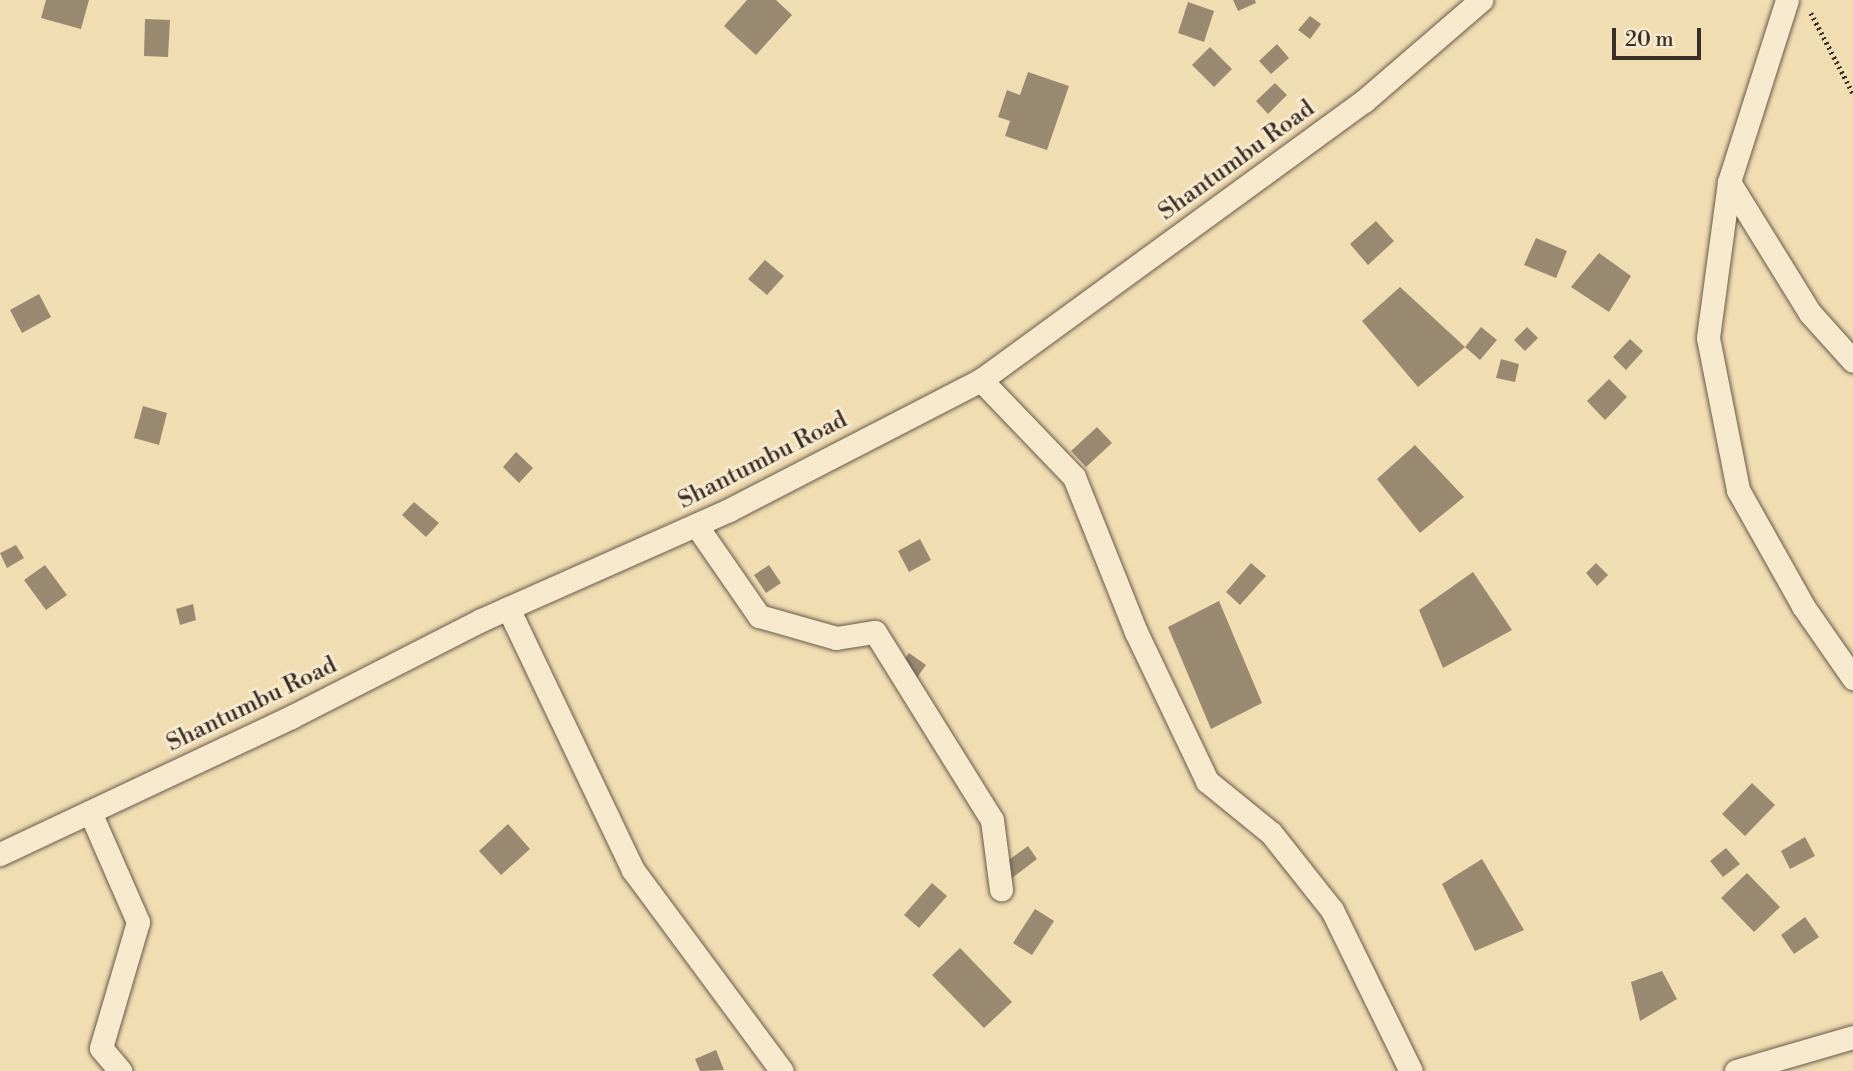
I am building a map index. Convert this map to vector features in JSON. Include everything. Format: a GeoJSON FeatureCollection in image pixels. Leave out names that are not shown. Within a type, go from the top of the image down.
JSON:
{"type":"FeatureCollection","features":[{"type":"Feature","properties":{"kind":"street","name":"Shantumbu Road"},"geometry":{"type":"LineString","coordinates":[[0,854],[508,608],[696,525],[981,380],[1364,101],[1481,0]]}},
{"type":"Feature","properties":{"kind":"street"},"geometry":{"type":"LineString","coordinates":[[1787,0],[1729,181],[1708,338],[1738,489],[1803,606],[1853,678]]}},
{"type":"Feature","properties":{"kind":"street"},"geometry":{"type":"LineString","coordinates":[[1729,181],[1810,313],[1853,361]]}},
{"type":"Feature","properties":{"kind":"street"},"geometry":{"type":"LineString","coordinates":[[981,380],[1074,477],[1136,632],[1207,781],[1271,833],[1332,910],[1411,1071]]}},
{"type":"Feature","properties":{"kind":"street"},"geometry":{"type":"LineString","coordinates":[[696,525],[759,615],[836,638],[875,632],[992,820],[1001,889]]}},
{"type":"Feature","properties":{"kind":"street"},"geometry":{"type":"LineString","coordinates":[[508,608],[633,870],[782,1071]]}},
{"type":"Feature","properties":{"kind":"street"},"geometry":{"type":"LineString","coordinates":[[90,812],[138,922],[101,1048],[120,1071]]}},
{"type":"Feature","properties":{"kind":"street"},"geometry":{"type":"LineString","coordinates":[[1736,1071],[1853,1037]]}},
{"type":"Feature","properties":{"kind":"path"},"geometry":{"type":"LineString","coordinates":[[1804,0],[1853,93]]}},
{"type":"Feature","properties":{"kind":"building"},"geometry":{"type":"Polygon","coordinates":[[[46,0],[89,0],[81,29],[41,18],[46,0]]]}},
{"type":"Feature","properties":{"kind":"building"},"geometry":{"type":"Polygon","coordinates":[[[747,0],[776,0],[792,15],[756,55],[724,26],[747,0]]]}},
{"type":"Feature","properties":{"kind":"building"},"geometry":{"type":"Polygon","coordinates":[[[1233,0],[1255,0],[1256,3],[1238,11],[1233,0]]]}},
{"type":"Feature","properties":{"kind":"building"},"geometry":{"type":"Polygon","coordinates":[[[1188,2],[1214,11],[1204,42],[1178,33],[1188,2]]]}},
{"type":"Feature","properties":{"kind":"building"},"geometry":{"type":"Polygon","coordinates":[[[1310,16],[1321,24],[1310,39],[1298,30],[1310,16]]]}},
{"type":"Feature","properties":{"kind":"building"},"geometry":{"type":"Polygon","coordinates":[[[145,19],[170,20],[168,57],[144,56],[145,19]]]}},
{"type":"Feature","properties":{"kind":"building"},"geometry":{"type":"Polygon","coordinates":[[[1277,44],[1289,58],[1271,74],[1259,61],[1277,44]]]}},
{"type":"Feature","properties":{"kind":"building"},"geometry":{"type":"Polygon","coordinates":[[[1210,47],[1232,69],[1214,87],[1192,65],[1210,47]]]}},
{"type":"Feature","properties":{"kind":"building"},"geometry":{"type":"Polygon","coordinates":[[[1028,72],[1069,86],[1047,150],[1005,136],[1010,121],[998,117],[1007,90],[1020,95],[1028,72]]]}},
{"type":"Feature","properties":{"kind":"building"},"geometry":{"type":"Polygon","coordinates":[[[1275,83],[1287,95],[1268,114],[1256,101],[1275,83]]]}},
{"type":"Feature","properties":{"kind":"building"},"geometry":{"type":"Polygon","coordinates":[[[1376,221],[1394,241],[1368,265],[1350,244],[1376,221]]]}},
{"type":"Feature","properties":{"kind":"building"},"geometry":{"type":"Polygon","coordinates":[[[1536,238],[1567,251],[1556,278],[1524,265],[1536,238]]]}},
{"type":"Feature","properties":{"kind":"building"},"geometry":{"type":"Polygon","coordinates":[[[1599,253],[1631,276],[1609,312],[1571,287],[1599,253]]]}},
{"type":"Feature","properties":{"kind":"building"},"geometry":{"type":"Polygon","coordinates":[[[765,260],[784,276],[767,295],[748,279],[765,260]]]}},
{"type":"Feature","properties":{"kind":"building"},"geometry":{"type":"Polygon","coordinates":[[[1400,287],[1465,347],[1418,387],[1362,321],[1400,287]]]}},
{"type":"Feature","properties":{"kind":"building"},"geometry":{"type":"Polygon","coordinates":[[[39,294],[51,317],[22,333],[10,310],[39,294]]]}},
{"type":"Feature","properties":{"kind":"building"},"geometry":{"type":"Polygon","coordinates":[[[1481,327],[1497,340],[1480,360],[1465,347],[1481,327]]]}},
{"type":"Feature","properties":{"kind":"building"},"geometry":{"type":"Polygon","coordinates":[[[1527,327],[1538,338],[1525,351],[1514,340],[1527,327]]]}},
{"type":"Feature","properties":{"kind":"building"},"geometry":{"type":"Polygon","coordinates":[[[1630,339],[1643,351],[1626,370],[1613,357],[1630,339]]]}},
{"type":"Feature","properties":{"kind":"building"},"geometry":{"type":"Polygon","coordinates":[[[1501,359],[1519,364],[1515,382],[1496,378],[1501,359]]]}},
{"type":"Feature","properties":{"kind":"building"},"geometry":{"type":"Polygon","coordinates":[[[1609,379],[1627,397],[1605,420],[1587,401],[1609,379]]]}},
{"type":"Feature","properties":{"kind":"building"},"geometry":{"type":"Polygon","coordinates":[[[143,406],[167,413],[159,445],[134,438],[143,406]]]}},
{"type":"Feature","properties":{"kind":"building"},"geometry":{"type":"Polygon","coordinates":[[[1097,427],[1112,443],[1086,467],[1071,451],[1097,427]]]}},
{"type":"Feature","properties":{"kind":"building"},"geometry":{"type":"Polygon","coordinates":[[[1415,445],[1464,497],[1420,533],[1377,479],[1415,445]]]}},
{"type":"Feature","properties":{"kind":"building"},"geometry":{"type":"Polygon","coordinates":[[[516,452],[533,468],[519,483],[503,467],[516,452]]]}},
{"type":"Feature","properties":{"kind":"building"},"geometry":{"type":"Polygon","coordinates":[[[414,502],[439,523],[426,537],[402,515],[414,502]]]}},
{"type":"Feature","properties":{"kind":"building"},"geometry":{"type":"Polygon","coordinates":[[[920,539],[931,560],[909,572],[898,551],[920,539]]]}},
{"type":"Feature","properties":{"kind":"building"},"geometry":{"type":"Polygon","coordinates":[[[16,545],[24,558],[7,568],[0,553],[16,545]]]}},
{"type":"Feature","properties":{"kind":"building"},"geometry":{"type":"Polygon","coordinates":[[[1251,563],[1266,576],[1240,605],[1226,592],[1251,563]]]}},
{"type":"Feature","properties":{"kind":"building"},"geometry":{"type":"Polygon","coordinates":[[[1596,563],[1608,575],[1597,586],[1586,573],[1596,563]]]}},
{"type":"Feature","properties":{"kind":"building"},"geometry":{"type":"Polygon","coordinates":[[[45,565],[67,595],[46,610],[24,580],[45,565]]]}},
{"type":"Feature","properties":{"kind":"building"},"geometry":{"type":"Polygon","coordinates":[[[769,565],[781,583],[766,593],[754,575],[769,565]]]}},
{"type":"Feature","properties":{"kind":"building"},"geometry":{"type":"Polygon","coordinates":[[[1473,572],[1512,630],[1443,668],[1419,610],[1473,572]]]}},
{"type":"Feature","properties":{"kind":"building"},"geometry":{"type":"Polygon","coordinates":[[[1219,601],[1262,703],[1211,729],[1168,627],[1219,601]]]}},
{"type":"Feature","properties":{"kind":"building"},"geometry":{"type":"Polygon","coordinates":[[[193,604],[196,620],[180,625],[176,609],[193,604]]]}},
{"type":"Feature","properties":{"kind":"building"},"geometry":{"type":"Polygon","coordinates":[[[909,653],[926,665],[916,679],[899,667],[909,653]]]}},
{"type":"Feature","properties":{"kind":"building"},"geometry":{"type":"Polygon","coordinates":[[[1752,783],[1775,805],[1745,836],[1722,814],[1752,783]]]}},
{"type":"Feature","properties":{"kind":"building"},"geometry":{"type":"Polygon","coordinates":[[[508,824],[530,849],[501,875],[479,851],[508,824]]]}},
{"type":"Feature","properties":{"kind":"building"},"geometry":{"type":"Polygon","coordinates":[[[1805,837],[1815,856],[1790,869],[1781,851],[1805,837]]]}},
{"type":"Feature","properties":{"kind":"building"},"geometry":{"type":"Polygon","coordinates":[[[1028,846],[1037,859],[1012,878],[1002,865],[1028,846]]]}},
{"type":"Feature","properties":{"kind":"building"},"geometry":{"type":"Polygon","coordinates":[[[1726,848],[1740,864],[1723,877],[1710,861],[1726,848]]]}},
{"type":"Feature","properties":{"kind":"building"},"geometry":{"type":"Polygon","coordinates":[[[1482,859],[1524,930],[1475,951],[1442,884],[1482,859]]]}},
{"type":"Feature","properties":{"kind":"building"},"geometry":{"type":"Polygon","coordinates":[[[1747,873],[1780,907],[1754,932],[1721,898],[1747,873]]]}},
{"type":"Feature","properties":{"kind":"building"},"geometry":{"type":"Polygon","coordinates":[[[932,883],[947,896],[919,928],[904,915],[932,883]]]}},
{"type":"Feature","properties":{"kind":"building"},"geometry":{"type":"Polygon","coordinates":[[[1035,909],[1054,921],[1032,955],[1013,943],[1035,909]]]}},
{"type":"Feature","properties":{"kind":"building"},"geometry":{"type":"Polygon","coordinates":[[[1805,917],[1819,937],[1794,954],[1781,935],[1805,917]]]}},
{"type":"Feature","properties":{"kind":"building"},"geometry":{"type":"Polygon","coordinates":[[[960,948],[1012,1002],[984,1028],[932,975],[960,948]]]}},
{"type":"Feature","properties":{"kind":"building"},"geometry":{"type":"Polygon","coordinates":[[[1662,971],[1677,999],[1640,1021],[1631,982],[1662,971]]]}},
{"type":"Feature","properties":{"kind":"building"},"geometry":{"type":"Polygon","coordinates":[[[716,1050],[724,1070],[700,1071],[695,1059],[716,1050]]]}}]}
